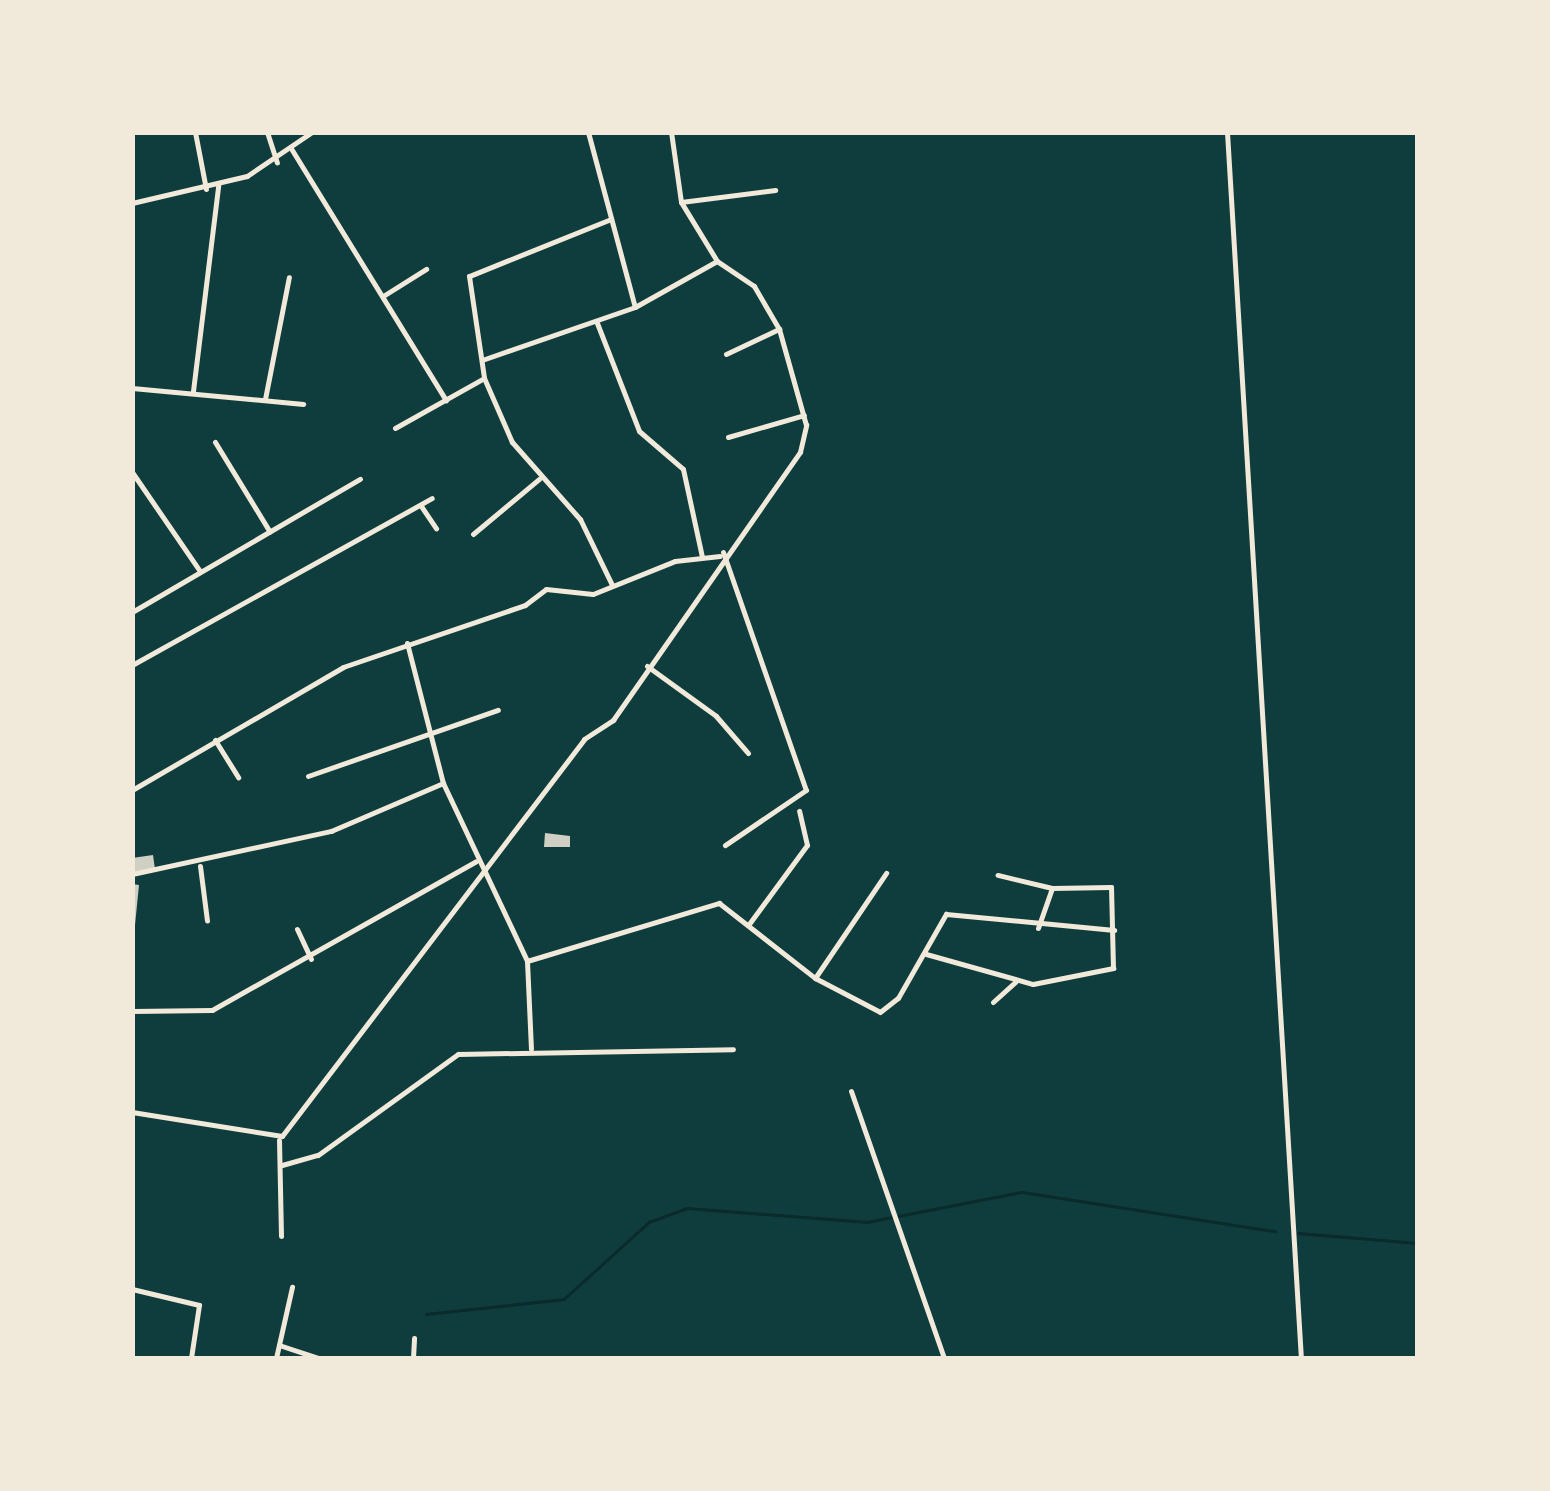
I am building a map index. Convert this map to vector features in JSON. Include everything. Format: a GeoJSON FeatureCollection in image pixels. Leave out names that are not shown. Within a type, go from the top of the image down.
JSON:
{"type":"FeatureCollection","features":[{"type":"Feature","properties":{"kind":"street"},"geometry":{"type":"LineString","coordinates":[[195,132],[206,190]]}},
{"type":"Feature","properties":{"kind":"street"},"geometry":{"type":"LineString","coordinates":[[267,132],[277,162]]}},
{"type":"Feature","properties":{"kind":"street"},"geometry":{"type":"LineString","coordinates":[[132,202],[218,186],[277,162],[312,132]]}},
{"type":"Feature","properties":{"kind":"street"},"geometry":{"type":"LineString","coordinates":[[588,132],[635,307]]}},
{"type":"Feature","properties":{"kind":"street"},"geometry":{"type":"LineString","coordinates":[[281,1236],[279,1139],[584,739],[613,720],[721,554],[805,441],[804,415],[779,329],[754,286],[717,262],[681,202],[672,132]]}},
{"type":"Feature","properties":{"kind":"street"},"geometry":{"type":"LineString","coordinates":[[1227,132],[1300,1358]]}},
{"type":"Feature","properties":{"kind":"street"},"geometry":{"type":"LineString","coordinates":[[292,150],[446,400]]}},
{"type":"Feature","properties":{"kind":"street"},"geometry":{"type":"LineString","coordinates":[[193,391],[218,186]]}},
{"type":"Feature","properties":{"kind":"street"},"geometry":{"type":"LineString","coordinates":[[681,202],[775,190]]}},
{"type":"Feature","properties":{"kind":"street"},"geometry":{"type":"LineString","coordinates":[[611,219],[471,271],[484,378],[540,479],[580,518],[612,585]]}},
{"type":"Feature","properties":{"kind":"street"},"geometry":{"type":"LineString","coordinates":[[482,360],[635,307],[717,262]]}},
{"type":"Feature","properties":{"kind":"street"},"geometry":{"type":"LineString","coordinates":[[383,296],[426,269]]}},
{"type":"Feature","properties":{"kind":"street"},"geometry":{"type":"LineString","coordinates":[[265,400],[288,277]]}},
{"type":"Feature","properties":{"kind":"street"},"geometry":{"type":"LineString","coordinates":[[597,322],[638,431],[683,469],[702,556]]}},
{"type":"Feature","properties":{"kind":"street"},"geometry":{"type":"LineString","coordinates":[[726,354],[779,329]]}},
{"type":"Feature","properties":{"kind":"street"},"geometry":{"type":"LineString","coordinates":[[396,428],[484,378]]}},
{"type":"Feature","properties":{"kind":"street"},"geometry":{"type":"LineString","coordinates":[[132,388],[304,404]]}},
{"type":"Feature","properties":{"kind":"street"},"geometry":{"type":"LineString","coordinates":[[728,438],[804,415]]}},
{"type":"Feature","properties":{"kind":"street"},"geometry":{"type":"LineString","coordinates":[[215,442],[270,532]]}},
{"type":"Feature","properties":{"kind":"street"},"geometry":{"type":"LineString","coordinates":[[132,472],[200,570]]}},
{"type":"Feature","properties":{"kind":"street"},"geometry":{"type":"LineString","coordinates":[[132,612],[360,479]]}},
{"type":"Feature","properties":{"kind":"street"},"geometry":{"type":"LineString","coordinates":[[472,534],[540,479]]}},
{"type":"Feature","properties":{"kind":"street"},"geometry":{"type":"LineString","coordinates":[[132,665],[432,498]]}},
{"type":"Feature","properties":{"kind":"street"},"geometry":{"type":"LineString","coordinates":[[421,506],[436,528]]}},
{"type":"Feature","properties":{"kind":"street"},"geometry":{"type":"LineString","coordinates":[[132,790],[300,687],[407,643],[525,606],[546,589],[584,595],[702,556],[721,554]]}},
{"type":"Feature","properties":{"kind":"street"},"geometry":{"type":"LineString","coordinates":[[721,554],[806,790],[725,845]]}},
{"type":"Feature","properties":{"kind":"street"},"geometry":{"type":"LineString","coordinates":[[407,643],[443,783],[479,874],[528,961],[531,1050]]}},
{"type":"Feature","properties":{"kind":"street"},"geometry":{"type":"LineString","coordinates":[[647,666],[716,716],[748,753]]}},
{"type":"Feature","properties":{"kind":"street"},"geometry":{"type":"LineString","coordinates":[[308,776],[498,710]]}},
{"type":"Feature","properties":{"kind":"street"},"geometry":{"type":"LineString","coordinates":[[216,740],[238,777]]}},
{"type":"Feature","properties":{"kind":"street"},"geometry":{"type":"LineString","coordinates":[[132,874],[200,866],[331,831],[443,783]]}},
{"type":"Feature","properties":{"kind":"street"},"geometry":{"type":"LineString","coordinates":[[748,924],[807,845],[798,811]]}},
{"type":"Feature","properties":{"kind":"street"},"geometry":{"type":"LineString","coordinates":[[132,1011],[212,1010],[311,959],[412,890],[476,860]]}},
{"type":"Feature","properties":{"kind":"street"},"geometry":{"type":"LineString","coordinates":[[200,866],[207,921]]}},
{"type":"Feature","properties":{"kind":"street"},"geometry":{"type":"LineString","coordinates":[[815,978],[886,873]]}},
{"type":"Feature","properties":{"kind":"street"},"geometry":{"type":"LineString","coordinates":[[926,954],[977,962],[1016,982],[1111,970],[1111,887],[1052,888],[998,875]]}},
{"type":"Feature","properties":{"kind":"street"},"geometry":{"type":"LineString","coordinates":[[1038,928],[1052,888]]}},
{"type":"Feature","properties":{"kind":"street"},"geometry":{"type":"LineString","coordinates":[[528,961],[704,903],[728,906],[815,978],[880,1012],[926,954],[946,914],[1038,928],[1114,930]]}},
{"type":"Feature","properties":{"kind":"street"},"geometry":{"type":"LineString","coordinates":[[296,929],[311,959]]}},
{"type":"Feature","properties":{"kind":"street"},"geometry":{"type":"LineString","coordinates":[[994,1002],[1016,982]]}},
{"type":"Feature","properties":{"kind":"street"},"geometry":{"type":"LineString","coordinates":[[282,1165],[318,1155],[446,1060],[531,1050],[734,1049]]}},
{"type":"Feature","properties":{"kind":"street"},"geometry":{"type":"LineString","coordinates":[[852,1092],[944,1358]]}},
{"type":"Feature","properties":{"kind":"street"},"geometry":{"type":"LineString","coordinates":[[132,1112],[279,1139]]}},
{"type":"Feature","properties":{"kind":"street"},"geometry":{"type":"LineString","coordinates":[[276,1358],[292,1287]]}},
{"type":"Feature","properties":{"kind":"street"},"geometry":{"type":"LineString","coordinates":[[132,1290],[198,1305],[192,1358]]}},
{"type":"Feature","properties":{"kind":"street"},"geometry":{"type":"LineString","coordinates":[[414,1338],[414,1358]]}},
{"type":"Feature","properties":{"kind":"street"},"geometry":{"type":"LineString","coordinates":[[279,1345],[318,1358]]}},
{"type":"Feature","properties":{"kind":"building"},"geometry":{"type":"Polygon","coordinates":[[[545,833],[570,836],[570,847],[544,847],[545,833]]]}},
{"type":"Feature","properties":{"kind":"building"},"geometry":{"type":"Polygon","coordinates":[[[153,855],[155,870],[134,873],[132,858],[153,855]]]}},
{"type":"Feature","properties":{"kind":"building"},"geometry":{"type":"Polygon","coordinates":[[[132,884],[139,885],[135,925],[132,925],[132,884]]]}},
{"type":"Feature","properties":{"kind":"waterway"},"geometry":{"type":"LineString","coordinates":[[426,1314],[564,1299],[649,1222],[687,1208],[867,1222],[1022,1192],[1275,1231]]}},
{"type":"Feature","properties":{"kind":"waterway"},"geometry":{"type":"LineString","coordinates":[[1298,1233],[1418,1243]]}}]}
